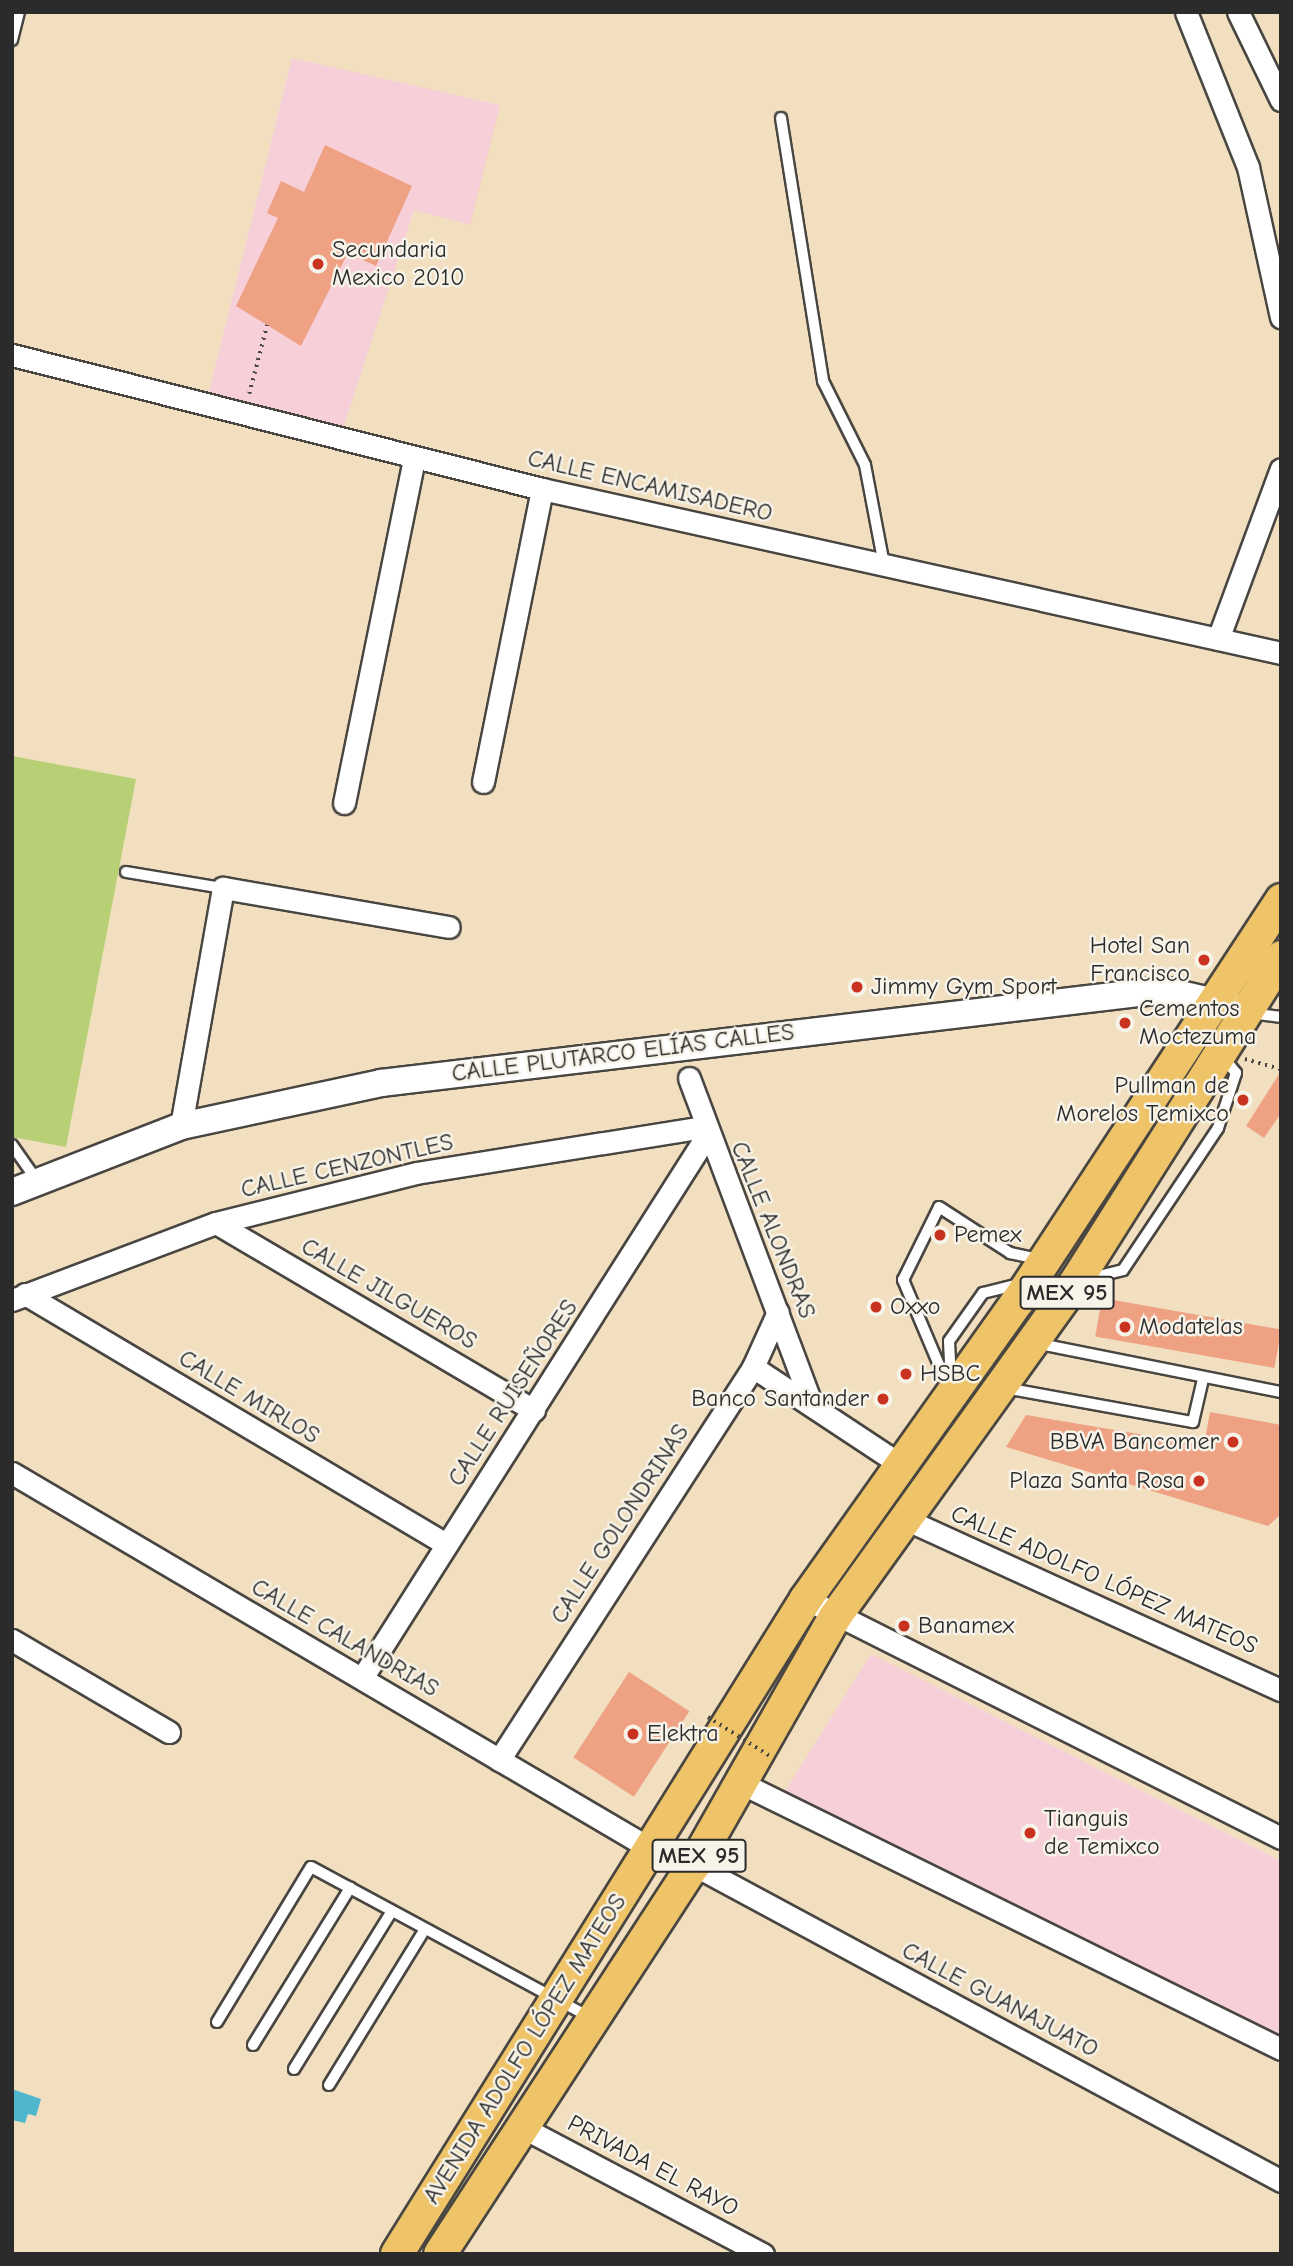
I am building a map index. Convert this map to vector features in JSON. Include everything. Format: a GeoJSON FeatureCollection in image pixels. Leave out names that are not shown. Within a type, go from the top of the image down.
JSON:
{"type":"FeatureCollection","features":[{"type":"Feature","properties":{"kind":"main road","name":"AVENIDA ADOLFO LÓPEZ MATEOS"},"geometry":{"type":"LineString","coordinates":[[397,2254],[515,2069],[806,1599],[1031,1281],[1281,900]]}},
{"type":"Feature","properties":{"kind":"main road","name":"AVENIDA ADOLFO LÓPEZ MATEOS"},"geometry":{"type":"LineString","coordinates":[[440,2254],[518,2125],[694,1865],[743,1784],[835,1617],[1077,1280],[1281,957]]}},
{"type":"Feature","properties":{"kind":"main road"},"geometry":{"type":"LineString","coordinates":[[1031,1281],[1040,1331]]}},
{"type":"Feature","properties":{"kind":"main road"},"geometry":{"type":"LineString","coordinates":[[515,2069],[546,2083]]}},
{"type":"Feature","properties":{"kind":"street"},"geometry":{"type":"LineString","coordinates":[[1186,12],[1248,167],[1280,308]]}},
{"type":"Feature","properties":{"kind":"street"},"geometry":{"type":"LineString","coordinates":[[1238,12],[1281,100]]}},
{"type":"Feature","properties":{"kind":"street","name":"CALLE ENCAMISADERO"},"geometry":{"type":"LineString","coordinates":[[12,355],[244,416],[542,489],[1281,653]]}},
{"type":"Feature","properties":{"kind":"street"},"geometry":{"type":"LineString","coordinates":[[344,803],[414,458]]}},
{"type":"Feature","properties":{"kind":"street"},"geometry":{"type":"LineString","coordinates":[[1218,639],[1281,469]]}},
{"type":"Feature","properties":{"kind":"street"},"geometry":{"type":"LineString","coordinates":[[483,782],[542,489]]}},
{"type":"Feature","properties":{"kind":"street"},"geometry":{"type":"LineString","coordinates":[[181,1126],[223,888],[449,927]]}},
{"type":"Feature","properties":{"kind":"street","name":"CALLE PLUTARCO ELÍAS CALLES"},"geometry":{"type":"LineString","coordinates":[[12,1192],[181,1126],[381,1083],[1163,990],[1215,998],[1244,1012]]}},
{"type":"Feature","properties":{"kind":"street","name":"CALLE ALONDRAS"},"geometry":{"type":"LineString","coordinates":[[689,1078],[706,1131],[810,1400]]}},
{"type":"Feature","properties":{"kind":"street","name":"CALLE CENZONTLES"},"geometry":{"type":"LineString","coordinates":[[19,1297],[216,1223],[416,1173],[706,1131]]}},
{"type":"Feature","properties":{"kind":"street","name":"CALLE RUISEÑORES"},"geometry":{"type":"LineString","coordinates":[[362,1678],[534,1410],[706,1131]]}},
{"type":"Feature","properties":{"kind":"street","name":"CALLE JILGUEROS"},"geometry":{"type":"LineString","coordinates":[[216,1223],[534,1410]]}},
{"type":"Feature","properties":{"kind":"street","name":"CALLE MIRLOS"},"geometry":{"type":"LineString","coordinates":[[19,1297],[446,1544]]}},
{"type":"Feature","properties":{"kind":"street","name":"CALLE GOLONDRINAS"},"geometry":{"type":"LineString","coordinates":[[499,1760],[753,1367],[778,1312]]}},
{"type":"Feature","properties":{"kind":"street"},"geometry":{"type":"LineString","coordinates":[[753,1367],[810,1400],[901,1465]]}},
{"type":"Feature","properties":{"kind":"street","name":"CALLE CALANDRIAS"},"geometry":{"type":"LineString","coordinates":[[12,1473],[651,1849]]}},
{"type":"Feature","properties":{"kind":"street","name":"CALLE ADOLFO LÓPEZ MATEOS"},"geometry":{"type":"LineString","coordinates":[[905,1519],[1281,1690]]}},
{"type":"Feature","properties":{"kind":"street"},"geometry":{"type":"LineString","coordinates":[[806,1599],[835,1617],[1281,1838]]}},
{"type":"Feature","properties":{"kind":"street"},"geometry":{"type":"LineString","coordinates":[[12,1640],[169,1732]]}},
{"type":"Feature","properties":{"kind":"street"},"geometry":{"type":"LineString","coordinates":[[743,1784],[1281,2049]]}},
{"type":"Feature","properties":{"kind":"street","name":"CALLE GUANAJUATO"},"geometry":{"type":"LineString","coordinates":[[694,1865],[1281,2181]]}},
{"type":"Feature","properties":{"kind":"street","name":"PRIVADA EL RAYO"},"geometry":{"type":"LineString","coordinates":[[518,2125],[763,2254]]}},
{"type":"Feature","properties":{"kind":"lane"},"geometry":{"type":"LineString","coordinates":[[12,40],[19,12]]}},
{"type":"Feature","properties":{"kind":"lane"},"geometry":{"type":"LineString","coordinates":[[781,118],[823,381],[865,465],[884,565]]}},
{"type":"Feature","properties":{"kind":"lane"},"geometry":{"type":"LineString","coordinates":[[126,872],[223,888]]}},
{"type":"Feature","properties":{"kind":"lane"},"geometry":{"type":"LineString","coordinates":[[1244,1012],[1281,1017]]}},
{"type":"Feature","properties":{"kind":"lane"},"geometry":{"type":"LineString","coordinates":[[12,1145],[38,1182]]}},
{"type":"Feature","properties":{"kind":"lane"},"geometry":{"type":"LineString","coordinates":[[951,1395],[903,1280],[939,1207],[1010,1253],[1031,1281]]}},
{"type":"Feature","properties":{"kind":"lane"},"geometry":{"type":"LineString","coordinates":[[1040,1331],[1203,1379],[1281,1392]]}},
{"type":"Feature","properties":{"kind":"lane"},"geometry":{"type":"LineString","coordinates":[[999,1387],[1193,1422],[1203,1379]]}},
{"type":"Feature","properties":{"kind":"lane"},"geometry":{"type":"LineString","coordinates":[[217,2022],[311,1867],[591,2018]]}},
{"type":"Feature","properties":{"kind":"lane"},"geometry":{"type":"LineString","coordinates":[[253,2045],[350,1888]]}},
{"type":"Feature","properties":{"kind":"lane"},"geometry":{"type":"LineString","coordinates":[[294,2069],[392,1911]]}},
{"type":"Feature","properties":{"kind":"lane"},"geometry":{"type":"LineString","coordinates":[[329,2085],[425,1929]]}},
{"type":"Feature","properties":{"kind":"path"},"geometry":{"type":"LineString","coordinates":[[244,416],[267,325]]}},
{"type":"Feature","properties":{"kind":"path"},"geometry":{"type":"LineString","coordinates":[[1219,1052],[1281,1069]]}},
{"type":"Feature","properties":{"kind":"path"},"geometry":{"type":"LineString","coordinates":[[708,1717],[770,1756]]}},
{"type":"Feature","properties":{"kind":"shaded area","name":"Secundaria Mexico 2010"},"geometry":{"type":"Polygon","coordinates":[[[292,58],[500,105],[470,225],[414,210],[342,432],[208,395],[292,58]]]}},
{"type":"Feature","properties":{"kind":"shaded area","name":"Tianguis de Temixco"},"geometry":{"type":"Polygon","coordinates":[[[871,1654],[1281,1861],[1281,2052],[777,1804],[871,1654]]]}},
{"type":"Feature","properties":{"kind":"green space"},"geometry":{"type":"Polygon","coordinates":[[[12,756],[136,779],[66,1147],[12,1137],[12,756]]]}},
{"type":"Feature","properties":{"kind":"water"},"geometry":{"type":"Polygon","coordinates":[[[12,2089],[41,2099],[36,2116],[28,2114],[25,2123],[12,2120],[12,2089]]]}},
{"type":"Feature","properties":{"kind":"building"},"geometry":{"type":"Polygon","coordinates":[[[325,145],[412,186],[376,266],[348,253],[301,346],[236,306],[278,218],[267,213],[281,181],[304,192],[325,145]]]}},
{"type":"Feature","properties":{"kind":"building"},"geometry":{"type":"Polygon","coordinates":[[[1281,1071],[1281,1113],[1264,1138],[1246,1126],[1281,1071]]]}},
{"type":"Feature","properties":{"kind":"building"},"geometry":{"type":"Polygon","coordinates":[[[1102,1298],[1281,1330],[1274,1368],[1095,1336],[1102,1298]]]}},
{"type":"Feature","properties":{"kind":"building","name":"Plaza Santa Rosa"},"geometry":{"type":"Polygon","coordinates":[[[1210,1412],[1281,1425],[1281,1514],[1268,1526],[1006,1447],[1026,1415],[1204,1445],[1210,1412]]]}},
{"type":"Feature","properties":{"kind":"building","name":"Elektra"},"geometry":{"type":"Polygon","coordinates":[[[629,1672],[689,1711],[634,1797],[573,1758],[629,1672]]]}},
{"type":"Feature","properties":{"kind":"place","name":"Secundaria Mexico 2010"},"geometry":{"type":"Point","coordinates":[318,264]}},
{"type":"Feature","properties":{"kind":"place","name":"Hotel San Francisco"},"geometry":{"type":"Point","coordinates":[1204,960]}},
{"type":"Feature","properties":{"kind":"place","name":"Jimmy Gym Sport"},"geometry":{"type":"Point","coordinates":[857,987]}},
{"type":"Feature","properties":{"kind":"place","name":"Cementos Moctezuma"},"geometry":{"type":"Point","coordinates":[1125,1023]}},
{"type":"Feature","properties":{"kind":"place","name":"Pullman de Morelos Temixco"},"geometry":{"type":"Point","coordinates":[1243,1100]}},
{"type":"Feature","properties":{"kind":"place","name":"Pemex"},"geometry":{"type":"Point","coordinates":[940,1235]}},
{"type":"Feature","properties":{"kind":"place","name":"Oxxo"},"geometry":{"type":"Point","coordinates":[876,1307]}},
{"type":"Feature","properties":{"kind":"place","name":"Modatelas"},"geometry":{"type":"Point","coordinates":[1125,1327]}},
{"type":"Feature","properties":{"kind":"place","name":"HSBC"},"geometry":{"type":"Point","coordinates":[906,1374]}},
{"type":"Feature","properties":{"kind":"place","name":"Banco Santander"},"geometry":{"type":"Point","coordinates":[883,1399]}},
{"type":"Feature","properties":{"kind":"place","name":"BBVA Bancomer"},"geometry":{"type":"Point","coordinates":[1233,1442]}},
{"type":"Feature","properties":{"kind":"place","name":"Plaza Santa Rosa"},"geometry":{"type":"Point","coordinates":[1199,1481]}},
{"type":"Feature","properties":{"kind":"place","name":"Banamex"},"geometry":{"type":"Point","coordinates":[904,1626]}},
{"type":"Feature","properties":{"kind":"place","name":"Elektra"},"geometry":{"type":"Point","coordinates":[633,1734]}},
{"type":"Feature","properties":{"kind":"place","name":"Tianguis de Temixco"},"geometry":{"type":"Point","coordinates":[1030,1833]}}]}
